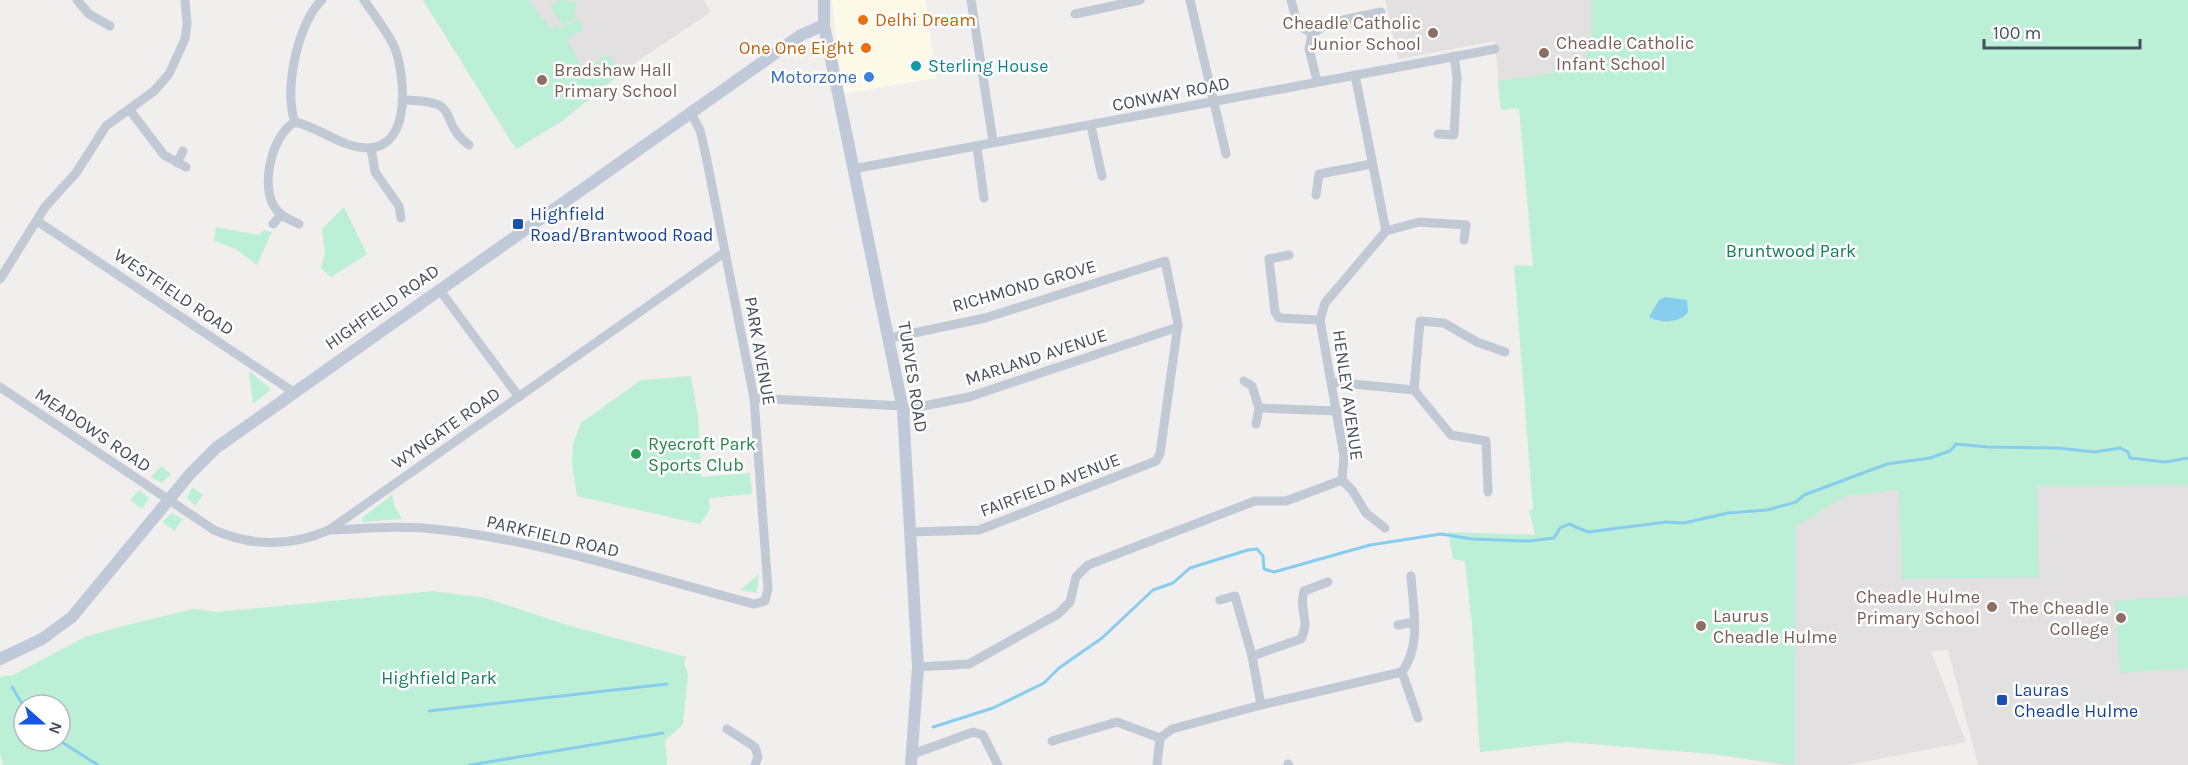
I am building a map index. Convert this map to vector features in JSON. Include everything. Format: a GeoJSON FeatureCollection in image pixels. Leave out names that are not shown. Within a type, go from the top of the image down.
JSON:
{"type":"FeatureCollection","features":[{"type":"Feature","properties":{"kind":"street"},"geometry":{"type":"LineString","coordinates":[[77,0],[88,14],[110,27]]}},
{"type":"Feature","properties":{"kind":"street"},"geometry":{"type":"LineString","coordinates":[[0,279],[52,197],[76,173],[106,126],[154,91],[175,64],[187,24],[185,0]]}},
{"type":"Feature","properties":{"kind":"street"},"geometry":{"type":"LineString","coordinates":[[295,122],[290,98],[299,44],[308,18],[322,0]]}},
{"type":"Feature","properties":{"kind":"street"},"geometry":{"type":"LineString","coordinates":[[295,122],[340,141],[371,148],[386,141],[396,130],[402,100],[401,73],[394,48],[364,0]]}},
{"type":"Feature","properties":{"kind":"street","name":"TURVES ROAD"},"geometry":{"type":"LineString","coordinates":[[824,0],[824,25],[903,408],[918,667],[912,760]]}},
{"type":"Feature","properties":{"kind":"street"},"geometry":{"type":"LineString","coordinates":[[971,0],[993,141]]}},
{"type":"Feature","properties":{"kind":"street"},"geometry":{"type":"LineString","coordinates":[[1075,14],[1140,0]]}},
{"type":"Feature","properties":{"kind":"street"},"geometry":{"type":"LineString","coordinates":[[1190,0],[1226,154]]}},
{"type":"Feature","properties":{"kind":"street"},"geometry":{"type":"LineString","coordinates":[[1291,0],[1297,23],[1312,34]]}},
{"type":"Feature","properties":{"kind":"street"},"geometry":{"type":"LineString","coordinates":[[1317,81],[1309,48],[1312,34],[1329,23],[1381,12]]}},
{"type":"Feature","properties":{"kind":"street","name":"HIGHFIELD ROAD"},"geometry":{"type":"LineString","coordinates":[[0,659],[42,639],[72,616],[168,500],[216,448],[690,112],[801,35],[824,25]]}},
{"type":"Feature","properties":{"kind":"street","name":"CONWAY ROAD"},"geometry":{"type":"LineString","coordinates":[[853,169],[977,147],[993,141],[1091,126],[1317,81],[1495,50]]}},
{"type":"Feature","properties":{"kind":"street"},"geometry":{"type":"LineString","coordinates":[[1438,134],[1454,135],[1457,77],[1454,56]]}},
{"type":"Feature","properties":{"kind":"street"},"geometry":{"type":"LineString","coordinates":[[1355,75],[1386,231],[1419,222],[1466,225],[1464,240]]}},
{"type":"Feature","properties":{"kind":"street"},"geometry":{"type":"LineString","coordinates":[[402,100],[430,101],[442,106],[460,139],[469,145]]}},
{"type":"Feature","properties":{"kind":"street"},"geometry":{"type":"LineString","coordinates":[[129,108],[157,148],[182,165],[183,151]]}},
{"type":"Feature","properties":{"kind":"street","name":"PARK AVENUE"},"geometry":{"type":"LineString","coordinates":[[690,112],[702,138],[754,398],[768,589],[765,601]]}},
{"type":"Feature","properties":{"kind":"street"},"geometry":{"type":"LineString","coordinates":[[295,122],[282,131],[268,177],[269,195],[281,215],[299,224]]}},
{"type":"Feature","properties":{"kind":"street"},"geometry":{"type":"LineString","coordinates":[[1091,126],[1102,176]]}},
{"type":"Feature","properties":{"kind":"street"},"geometry":{"type":"LineString","coordinates":[[451,144],[460,139]]}},
{"type":"Feature","properties":{"kind":"street"},"geometry":{"type":"LineString","coordinates":[[977,147],[984,198]]}},
{"type":"Feature","properties":{"kind":"street"},"geometry":{"type":"LineString","coordinates":[[371,148],[375,172],[399,206],[401,218]]}},
{"type":"Feature","properties":{"kind":"street"},"geometry":{"type":"LineString","coordinates":[[1316,195],[1318,174],[1372,164]]}},
{"type":"Feature","properties":{"kind":"street"},"geometry":{"type":"LineString","coordinates":[[399,206],[409,200]]}},
{"type":"Feature","properties":{"kind":"street"},"geometry":{"type":"LineString","coordinates":[[273,224],[281,215]]}},
{"type":"Feature","properties":{"kind":"street","name":"WESTFIELD ROAD"},"geometry":{"type":"LineString","coordinates":[[36,221],[292,392]]}},
{"type":"Feature","properties":{"kind":"street","name":"HENLEY AVENUE"},"geometry":{"type":"LineString","coordinates":[[918,667],[969,664],[1058,614],[1070,602],[1076,577],[1088,565],[1255,501],[1286,501],[1341,480],[1344,456],[1320,320],[1325,303],[1386,231]]}},
{"type":"Feature","properties":{"kind":"street","name":"WYNGATE ROAD"},"geometry":{"type":"LineString","coordinates":[[168,500],[214,530],[248,541],[276,544],[297,542],[329,530],[725,252]]}},
{"type":"Feature","properties":{"kind":"street"},"geometry":{"type":"LineString","coordinates":[[1289,255],[1269,259],[1275,312],[1279,318],[1320,320]]}},
{"type":"Feature","properties":{"kind":"street","name":"RICHMOND GROVE"},"geometry":{"type":"LineString","coordinates":[[890,338],[985,318],[1165,261],[1178,327]]}},
{"type":"Feature","properties":{"kind":"street"},"geometry":{"type":"LineString","coordinates":[[439,289],[519,396]]}},
{"type":"Feature","properties":{"kind":"street"},"geometry":{"type":"LineString","coordinates":[[1488,492],[1486,441],[1451,435],[1414,390],[1420,321],[1444,323],[1478,342],[1505,352]]}},
{"type":"Feature","properties":{"kind":"street","name":"MARLAND AVENUE"},"geometry":{"type":"LineString","coordinates":[[754,398],[903,408],[969,397],[1178,327]]}},
{"type":"Feature","properties":{"kind":"street","name":"FAIRFIELD AVENUE"},"geometry":{"type":"LineString","coordinates":[[909,532],[979,530],[1156,461],[1160,454],[1178,327]]}},
{"type":"Feature","properties":{"kind":"street"},"geometry":{"type":"LineString","coordinates":[[1244,381],[1252,386],[1258,408],[1256,424]]}},
{"type":"Feature","properties":{"kind":"street"},"geometry":{"type":"LineString","coordinates":[[1332,382],[1414,390]]}},
{"type":"Feature","properties":{"kind":"street","name":"MEADOWS ROAD"},"geometry":{"type":"LineString","coordinates":[[0,387],[168,500]]}},
{"type":"Feature","properties":{"kind":"street"},"geometry":{"type":"LineString","coordinates":[[1258,408],[1337,411]]}},
{"type":"Feature","properties":{"kind":"street"},"geometry":{"type":"LineString","coordinates":[[1341,480],[1352,490],[1366,513],[1385,528]]}},
{"type":"Feature","properties":{"kind":"street","name":"PARKFIELD ROAD"},"geometry":{"type":"LineString","coordinates":[[329,530],[415,527],[473,534],[528,545],[754,604],[765,601]]}},
{"type":"Feature","properties":{"kind":"street"},"geometry":{"type":"LineString","coordinates":[[1156,765],[1160,738],[1172,729],[1261,705],[1402,672],[1412,658],[1414,622],[1411,576]]}},
{"type":"Feature","properties":{"kind":"street"},"geometry":{"type":"LineString","coordinates":[[1252,656],[1301,639],[1307,626],[1301,600],[1304,591],[1328,582]]}},
{"type":"Feature","properties":{"kind":"street"},"geometry":{"type":"LineString","coordinates":[[1220,600],[1235,597],[1252,656],[1261,705]]}},
{"type":"Feature","properties":{"kind":"street"},"geometry":{"type":"LineString","coordinates":[[1398,625],[1414,622]]}},
{"type":"Feature","properties":{"kind":"street"},"geometry":{"type":"LineString","coordinates":[[1402,672],[1418,718]]}},
{"type":"Feature","properties":{"kind":"street"},"geometry":{"type":"LineString","coordinates":[[1052,741],[1117,722],[1160,738]]}},
{"type":"Feature","properties":{"kind":"street"},"geometry":{"type":"LineString","coordinates":[[727,729],[758,751],[755,765]]}},
{"type":"Feature","properties":{"kind":"street"},"geometry":{"type":"LineString","coordinates":[[912,760],[973,732],[983,735],[998,765]]}},
{"type":"Feature","properties":{"kind":"shaded area","name":"Bradshaw Hall Primary School"},"geometry":{"type":"Polygon","coordinates":[[[423,0],[704,0],[711,12],[632,65],[562,121],[516,149],[423,0]]]}},
{"type":"Feature","properties":{"kind":"shaded area"},"geometry":{"type":"Polygon","coordinates":[[[832,0],[926,0],[936,78],[843,94],[832,0]]]}},
{"type":"Feature","properties":{"kind":"shaded area","name":"Cheadle Catholic Infant School"},"geometry":{"type":"Polygon","coordinates":[[[1385,0],[1591,0],[1591,99],[1501,110],[1495,41],[1398,59],[1385,0]]]}},
{"type":"Feature","properties":{"kind":"shaded area"},"geometry":{"type":"Polygon","coordinates":[[[2188,485],[2188,765],[1978,765],[1948,650],[1931,651],[1966,742],[1848,765],[1783,765],[1713,754],[1568,742],[1480,752],[1472,623],[1465,561],[1795,526],[1846,496],[1900,490],[1901,506],[2037,504],[2037,486],[2188,485]]]}},
{"type":"Feature","properties":{"kind":"green space","name":"Bradshaw Hall Primary School"},"geometry":{"type":"Polygon","coordinates":[[[423,0],[529,0],[551,29],[557,25],[560,30],[578,18],[583,29],[566,40],[585,70],[608,54],[621,73],[562,121],[516,149],[423,0]]]}},
{"type":"Feature","properties":{"kind":"green space"},"geometry":{"type":"Polygon","coordinates":[[[560,0],[577,2],[574,13],[576,17],[563,25],[550,6],[560,0]]]}},
{"type":"Feature","properties":{"kind":"green space","name":"Bruntwood Park"},"geometry":{"type":"Polygon","coordinates":[[[1591,0],[2188,0],[2188,485],[2037,486],[2039,577],[1902,579],[1899,490],[1846,496],[1796,526],[1795,765],[1713,754],[1568,742],[1480,752],[1472,623],[1465,561],[1453,559],[1448,532],[1535,535],[1529,510],[1533,510],[1514,265],[1533,266],[1519,108],[1501,110],[1498,81],[1554,73],[1553,66],[1571,73],[1584,66],[1591,44],[1591,0]]]}},
{"type":"Feature","properties":{"kind":"green space"},"geometry":{"type":"Polygon","coordinates":[[[344,207],[367,254],[331,277],[321,268],[325,253],[322,229],[344,207]]]}},
{"type":"Feature","properties":{"kind":"green space"},"geometry":{"type":"Polygon","coordinates":[[[216,227],[259,235],[264,230],[272,232],[257,265],[236,249],[214,241],[216,227]]]}},
{"type":"Feature","properties":{"kind":"green space"},"geometry":{"type":"Polygon","coordinates":[[[249,371],[271,389],[253,404],[249,371]]]}},
{"type":"Feature","properties":{"kind":"green space","name":"Ryecroft Park Sports Club"},"geometry":{"type":"Polygon","coordinates":[[[691,376],[698,417],[701,477],[750,473],[752,494],[709,498],[710,509],[700,524],[577,496],[572,464],[573,443],[581,423],[641,380],[691,376]]]}},
{"type":"Feature","properties":{"kind":"green space"},"geometry":{"type":"Polygon","coordinates":[[[161,466],[171,474],[162,483],[151,477],[161,466]]]}},
{"type":"Feature","properties":{"kind":"green space"},"geometry":{"type":"Polygon","coordinates":[[[192,487],[203,495],[195,506],[187,498],[192,487]]]}},
{"type":"Feature","properties":{"kind":"green space"},"geometry":{"type":"Polygon","coordinates":[[[139,490],[149,498],[142,509],[130,500],[139,490]]]}},
{"type":"Feature","properties":{"kind":"green space"},"geometry":{"type":"Polygon","coordinates":[[[392,495],[395,507],[402,519],[362,522],[363,517],[392,495]]]}},
{"type":"Feature","properties":{"kind":"green space"},"geometry":{"type":"Polygon","coordinates":[[[172,513],[183,519],[174,531],[162,522],[172,513]]]}},
{"type":"Feature","properties":{"kind":"green space"},"geometry":{"type":"Polygon","coordinates":[[[759,574],[757,593],[740,590],[759,574]]]}},
{"type":"Feature","properties":{"kind":"green space","name":"Highfield Park"},"geometry":{"type":"Polygon","coordinates":[[[433,591],[486,598],[567,625],[686,657],[684,664],[688,674],[683,725],[665,740],[667,765],[3,765],[0,753],[0,677],[13,675],[85,637],[193,609],[218,612],[433,591]]]}},
{"type":"Feature","properties":{"kind":"green space"},"geometry":{"type":"Polygon","coordinates":[[[2188,596],[2188,668],[2120,673],[2115,601],[2188,596]]]}},
{"type":"Feature","properties":{"kind":"water"},"geometry":{"type":"Polygon","coordinates":[[[1665,297],[1687,300],[1688,312],[1685,316],[1670,321],[1659,321],[1649,317],[1659,300],[1665,297]]]}},
{"type":"Feature","properties":{"kind":"waterway"},"geometry":{"type":"LineString","coordinates":[[933,727],[993,708],[1044,683],[1059,668],[1102,638],[1153,590],[1173,583],[1190,568],[1248,550],[1257,549],[1263,556],[1264,569],[1274,572],[1370,545],[1441,534],[1472,539],[1529,541],[1554,538],[1560,528],[1569,524],[1588,532],[1666,522],[1684,523],[1728,513],[1767,510],[1796,502],[1804,495],[1887,464],[1930,458],[1950,451],[1956,444],[2058,448],[2095,452],[2120,448],[2128,452],[2130,458],[2165,462],[2188,458]]}},
{"type":"Feature","properties":{"kind":"waterway"},"geometry":{"type":"LineString","coordinates":[[429,711],[667,684]]}},
{"type":"Feature","properties":{"kind":"waterway"},"geometry":{"type":"LineString","coordinates":[[12,687],[16,693]]}},
{"type":"Feature","properties":{"kind":"waterway"},"geometry":{"type":"LineString","coordinates":[[470,765],[663,733]]}},
{"type":"Feature","properties":{"kind":"waterway"},"geometry":{"type":"LineString","coordinates":[[72,749],[98,765]]}},
{"type":"Feature","properties":{"kind":"place","name":"Delhi Dream"},"geometry":{"type":"Point","coordinates":[863,20]}},
{"type":"Feature","properties":{"kind":"place","name":"Cheadle Catholic Junior School"},"geometry":{"type":"Point","coordinates":[1433,33]}},
{"type":"Feature","properties":{"kind":"place","name":"One One Eight"},"geometry":{"type":"Point","coordinates":[866,48]}},
{"type":"Feature","properties":{"kind":"place","name":"Cheadle Catholic Infant School"},"geometry":{"type":"Point","coordinates":[1544,53]}},
{"type":"Feature","properties":{"kind":"place","name":"Sterling House"},"geometry":{"type":"Point","coordinates":[916,66]}},
{"type":"Feature","properties":{"kind":"place","name":"Motorzone"},"geometry":{"type":"Point","coordinates":[869,77]}},
{"type":"Feature","properties":{"kind":"place","name":"Bradshaw Hall Primary School"},"geometry":{"type":"Point","coordinates":[542,80]}},
{"type":"Feature","properties":{"kind":"place","name":"Highfield Road/Brantwood Road"},"geometry":{"type":"Point","coordinates":[518,224]}},
{"type":"Feature","properties":{"kind":"place","name":"Ryecroft Park Sports Club"},"geometry":{"type":"Point","coordinates":[636,454]}},
{"type":"Feature","properties":{"kind":"place","name":"Cheadle Hulme Primary School"},"geometry":{"type":"Point","coordinates":[1992,607]}},
{"type":"Feature","properties":{"kind":"place","name":"The Cheadle College"},"geometry":{"type":"Point","coordinates":[2121,618]}},
{"type":"Feature","properties":{"kind":"place","name":"Laurus Cheadle Hulme"},"geometry":{"type":"Point","coordinates":[1701,626]}},
{"type":"Feature","properties":{"kind":"place","name":"Lauras Cheadle Hulme"},"geometry":{"type":"Point","coordinates":[2002,700]}}]}
